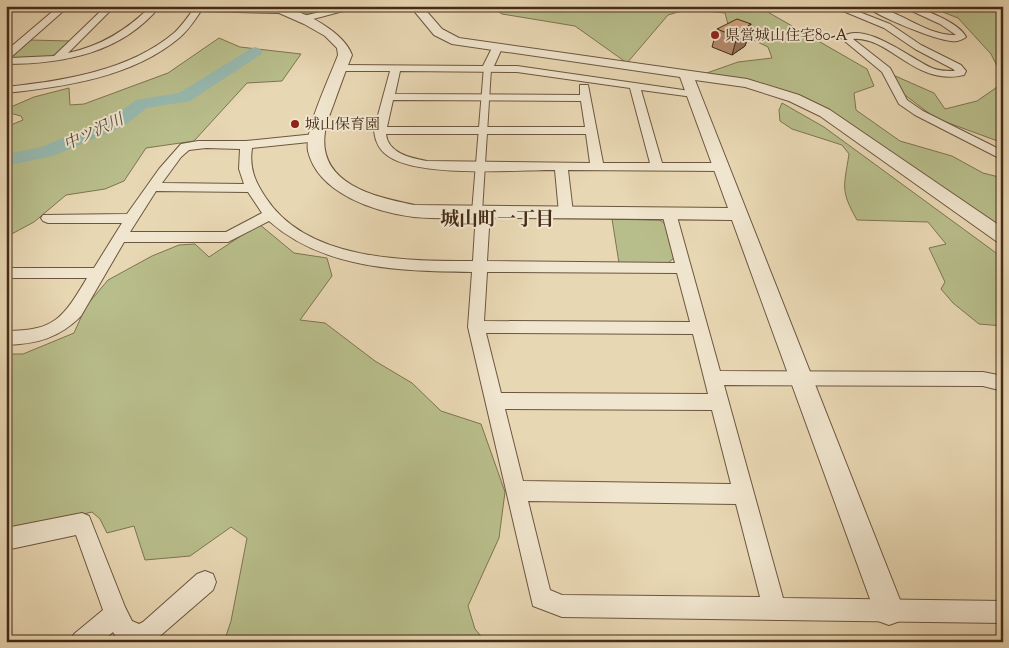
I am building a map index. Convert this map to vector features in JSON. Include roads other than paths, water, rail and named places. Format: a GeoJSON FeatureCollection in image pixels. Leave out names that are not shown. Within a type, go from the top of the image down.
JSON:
{"type":"FeatureCollection","features":[{"type":"Feature","properties":{"kind":"street"},"geometry":{"type":"LineString","coordinates":[[8,62],[65,6]]}},
{"type":"Feature","properties":{"kind":"street"},"geometry":{"type":"LineString","coordinates":[[56,58],[112,6]]}},
{"type":"Feature","properties":{"kind":"street"},"geometry":{"type":"LineString","coordinates":[[6,90],[63,82],[98,60],[156,6]]}},
{"type":"Feature","properties":{"kind":"street"},"geometry":{"type":"LineString","coordinates":[[302,19],[358,6]]}},
{"type":"Feature","properties":{"kind":"street"},"geometry":{"type":"LineString","coordinates":[[416,6],[438,32],[456,41],[690,84]]}},
{"type":"Feature","properties":{"kind":"street"},"geometry":{"type":"LineString","coordinates":[[835,6],[888,26],[913,45],[958,67],[961,71],[960,73],[940,74],[920,67],[870,39],[855,35],[846,38],[848,42],[886,70],[903,102],[919,113],[1003,156]]}},
{"type":"Feature","properties":{"kind":"street"},"geometry":{"type":"LineString","coordinates":[[869,6],[938,37],[954,40],[961,37],[960,34],[943,22],[907,7]]}},
{"type":"Feature","properties":{"kind":"street"},"geometry":{"type":"LineString","coordinates":[[8,62],[56,58],[134,60],[176,35],[200,7],[248,7],[280,10],[330,34],[343,44],[346,55],[315,138],[316,152],[325,171],[334,180],[361,197],[376,203],[415,211],[739,214]]}},
{"type":"Feature","properties":{"kind":"street"},"geometry":{"type":"LineString","coordinates":[[497,48],[487,69],[481,166],[476,326],[541,598],[562,606],[1003,612]]}},
{"type":"Feature","properties":{"kind":"street"},"geometry":{"type":"LineString","coordinates":[[342,68],[517,69],[634,85],[747,83],[775,91],[825,113],[1003,237]]}},
{"type":"Feature","properties":{"kind":"street"},"geometry":{"type":"LineString","coordinates":[[396,68],[380,130],[381,139],[386,148],[406,160],[435,166],[721,167]]}},
{"type":"Feature","properties":{"kind":"street"},"geometry":{"type":"LineString","coordinates":[[583,78],[597,166]]}},
{"type":"Feature","properties":{"kind":"street"},"geometry":{"type":"LineString","coordinates":[[690,84],[890,610]]}},
{"type":"Feature","properties":{"kind":"street"},"geometry":{"type":"LineString","coordinates":[[634,85],[657,167]]}},
{"type":"Feature","properties":{"kind":"street"},"geometry":{"type":"LineString","coordinates":[[389,97],[586,98]]}},
{"type":"Feature","properties":{"kind":"street"},"geometry":{"type":"LineString","coordinates":[[380,130],[591,131]]}},
{"type":"Feature","properties":{"kind":"street"},"geometry":{"type":"LineString","coordinates":[[6,338],[37,337],[63,325],[74,312],[152,188],[178,151],[186,146],[247,145],[315,138]]}},
{"type":"Feature","properties":{"kind":"street"},"geometry":{"type":"LineString","coordinates":[[247,145],[244,163],[250,188],[270,215],[296,234],[341,253],[396,265],[682,268]]}},
{"type":"Feature","properties":{"kind":"street"},"geometry":{"type":"LineString","coordinates":[[561,166],[566,213]]}},
{"type":"Feature","properties":{"kind":"street"},"geometry":{"type":"LineString","coordinates":[[152,188],[250,188]]}},
{"type":"Feature","properties":{"kind":"street"},"geometry":{"type":"LineString","coordinates":[[669,213],[682,268],[774,608]]}},
{"type":"Feature","properties":{"kind":"street"},"geometry":{"type":"LineString","coordinates":[[122,237],[228,237],[270,215]]}},
{"type":"Feature","properties":{"kind":"street"},"geometry":{"type":"LineString","coordinates":[[48,218],[132,219]]}},
{"type":"Feature","properties":{"kind":"street"},"geometry":{"type":"LineString","coordinates":[[6,273],[99,273]]}},
{"type":"Feature","properties":{"kind":"street"},"geometry":{"type":"LineString","coordinates":[[476,326],[699,328]]}},
{"type":"Feature","properties":{"kind":"street"},"geometry":{"type":"LineString","coordinates":[[712,378],[983,379],[1003,384]]}},
{"type":"Feature","properties":{"kind":"street"},"geometry":{"type":"LineString","coordinates":[[494,401],[718,402]]}},
{"type":"Feature","properties":{"kind":"street"},"geometry":{"type":"LineString","coordinates":[[515,491],[743,494]]}},
{"type":"Feature","properties":{"kind":"street"},"geometry":{"type":"LineString","coordinates":[[6,539],[82,523],[116,614],[124,629],[139,637],[151,630],[205,582]]}},
{"type":"Feature","properties":{"kind":"street"},"geometry":{"type":"LineString","coordinates":[[82,642],[116,614]]}},
{"type":"Feature","properties":{"kind":"waterway","name":"中ツ沢川"},"geometry":{"type":"LineString","coordinates":[[6,160],[46,152],[118,122],[142,104],[184,97],[255,52]]}},
{"type":"Feature","properties":{"kind":"place","name":"県営城山住宅80-A"},"geometry":{"type":"Point","coordinates":[715,35]}},
{"type":"Feature","properties":{"kind":"place","name":"城山保育園"},"geometry":{"type":"Point","coordinates":[295,124]}},
{"type":"Feature","properties":{"kind":"district","name":"城山町一丁目"},"geometry":{"type":"Point","coordinates":[497,218]}}]}
